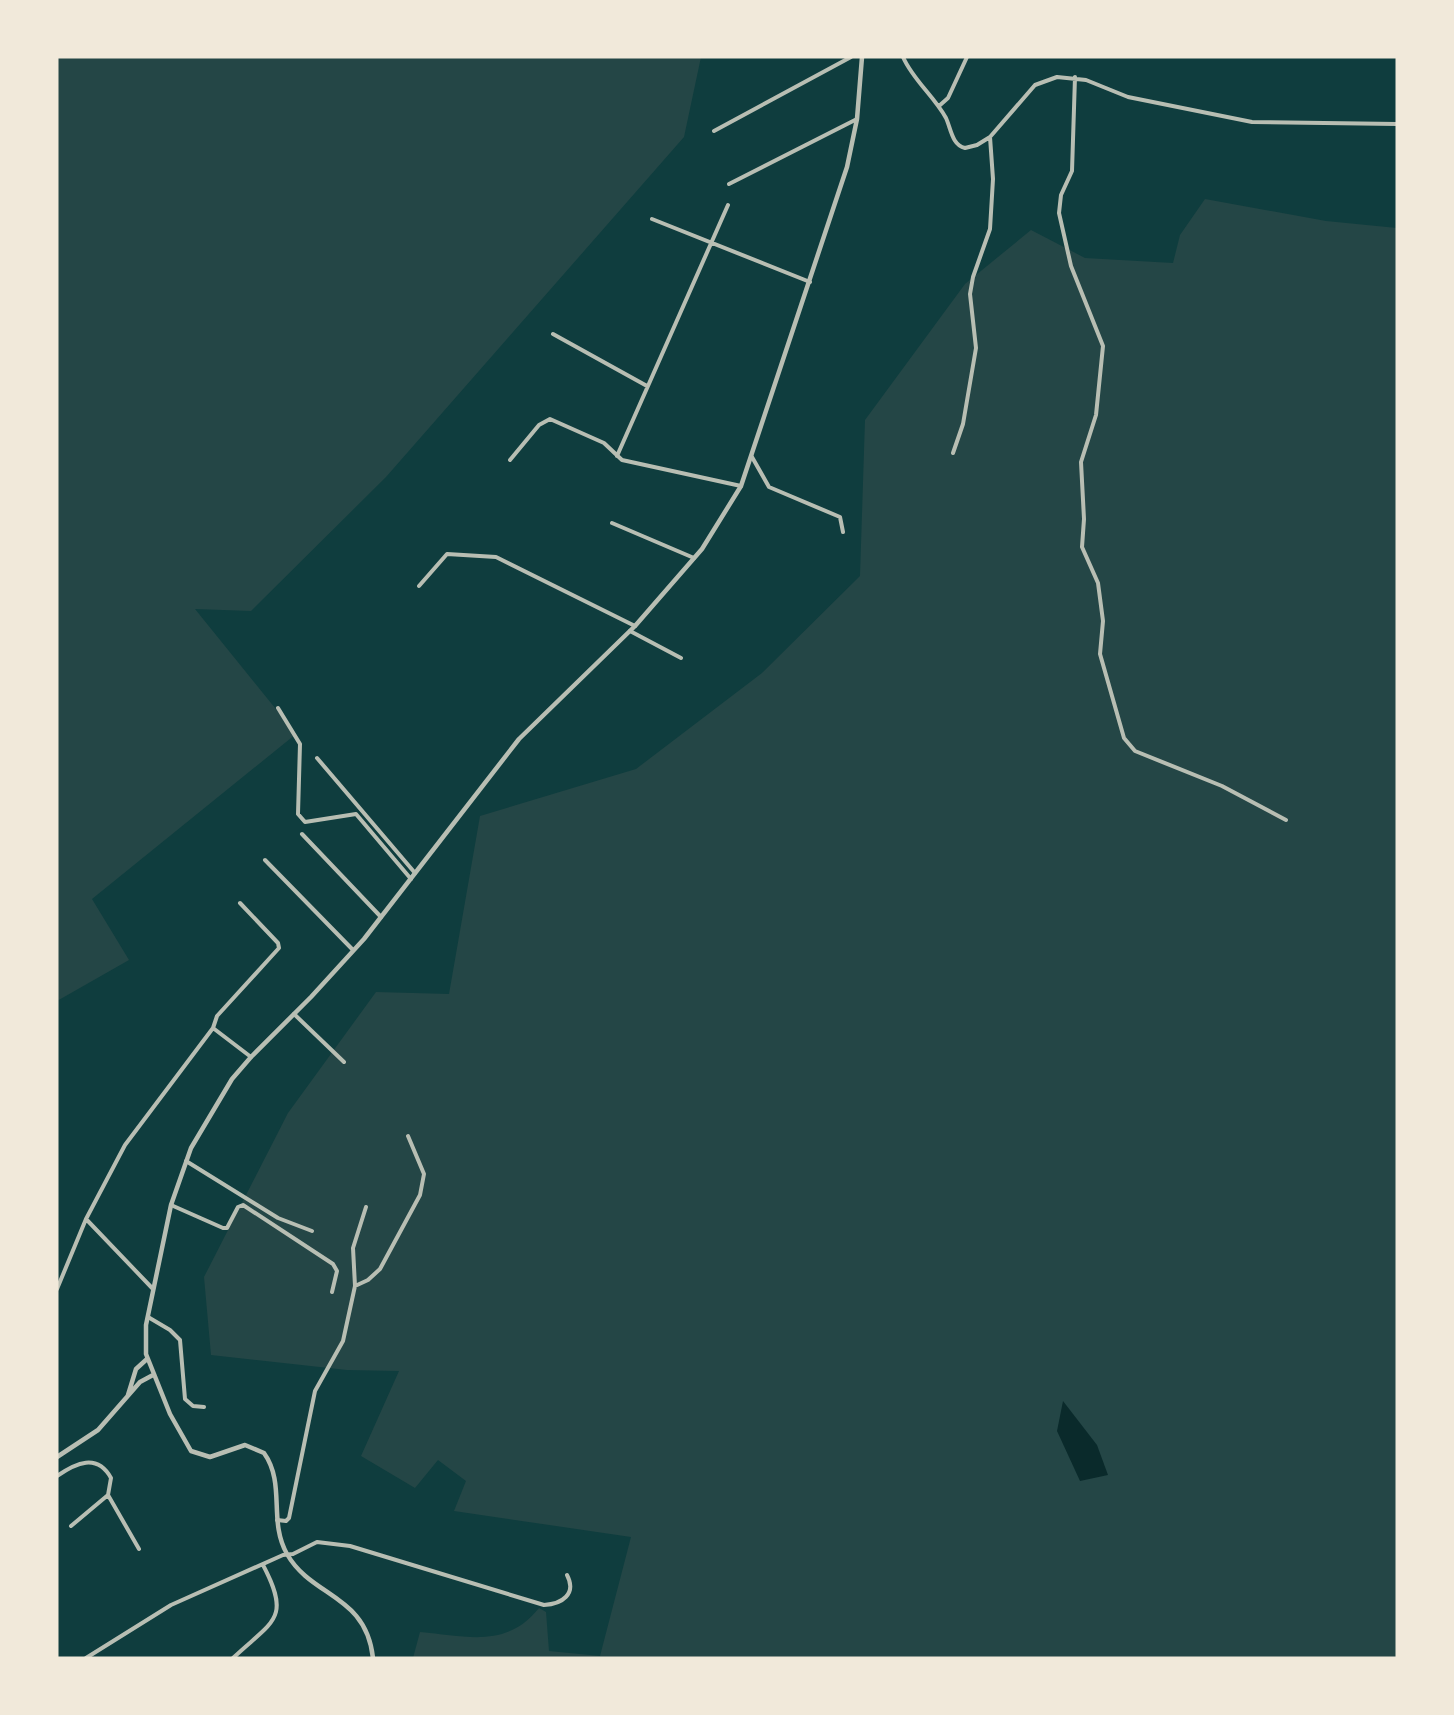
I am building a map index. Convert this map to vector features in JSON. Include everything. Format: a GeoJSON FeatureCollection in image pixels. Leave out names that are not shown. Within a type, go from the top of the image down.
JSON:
{"type":"FeatureCollection","features":[{"type":"Feature","properties":{"kind":"street"},"geometry":{"type":"LineString","coordinates":[[714,131],[851,57]]}},
{"type":"Feature","properties":{"kind":"street"},"geometry":{"type":"LineString","coordinates":[[372,1658],[366,1632],[352,1611],[301,1570],[287,1555],[279,1536],[276,1519],[278,1487],[272,1464],[264,1453],[245,1445],[210,1457],[191,1451],[177,1429],[153,1376],[147,1359],[145,1334],[171,1205],[185,1161],[212,1110],[250,1056],[294,1014],[381,918],[519,739],[635,626],[694,558],[741,486],[848,167],[857,119],[860,57]]}},
{"type":"Feature","properties":{"kind":"street"},"geometry":{"type":"LineString","coordinates":[[903,57],[912,74],[939,106],[960,147],[972,147],[990,137],[1035,85],[1050,78],[1075,77],[1128,97],[1252,122],[1397,124]]}},
{"type":"Feature","properties":{"kind":"street"},"geometry":{"type":"LineString","coordinates":[[939,106],[948,98],[967,57]]}},
{"type":"Feature","properties":{"kind":"street"},"geometry":{"type":"LineString","coordinates":[[1075,77],[1072,171],[1061,195],[1059,213],[1071,266],[1103,346],[1096,415],[1080,462],[1084,519],[1082,547],[1098,582],[1103,621],[1100,654],[1124,738],[1135,751],[1222,786],[1286,820]]}},
{"type":"Feature","properties":{"kind":"street"},"geometry":{"type":"LineString","coordinates":[[729,184],[857,119]]}},
{"type":"Feature","properties":{"kind":"street"},"geometry":{"type":"LineString","coordinates":[[953,453],[963,424],[976,348],[970,294],[973,277],[990,229],[993,178],[990,137]]}},
{"type":"Feature","properties":{"kind":"street"},"geometry":{"type":"LineString","coordinates":[[617,456],[713,244],[728,205]]}},
{"type":"Feature","properties":{"kind":"street"},"geometry":{"type":"LineString","coordinates":[[652,219],[811,282]]}},
{"type":"Feature","properties":{"kind":"street"},"geometry":{"type":"LineString","coordinates":[[553,334],[647,386]]}},
{"type":"Feature","properties":{"kind":"street"},"geometry":{"type":"LineString","coordinates":[[510,460],[539,425],[550,419],[604,442],[617,456],[630,462],[741,486]]}},
{"type":"Feature","properties":{"kind":"street"},"geometry":{"type":"LineString","coordinates":[[752,457],[769,486],[840,517],[843,532]]}},
{"type":"Feature","properties":{"kind":"street"},"geometry":{"type":"LineString","coordinates":[[612,523],[694,558]]}},
{"type":"Feature","properties":{"kind":"street"},"geometry":{"type":"LineString","coordinates":[[419,586],[447,555],[496,557],[635,626]]}},
{"type":"Feature","properties":{"kind":"street"},"geometry":{"type":"LineString","coordinates":[[630,631],[681,658]]}},
{"type":"Feature","properties":{"kind":"street"},"geometry":{"type":"LineString","coordinates":[[278,708],[300,744],[298,814],[305,822],[356,814],[411,880]]}},
{"type":"Feature","properties":{"kind":"street"},"geometry":{"type":"LineString","coordinates":[[316,758],[416,874]]}},
{"type":"Feature","properties":{"kind":"street"},"geometry":{"type":"LineString","coordinates":[[303,834],[381,918]]}},
{"type":"Feature","properties":{"kind":"street"},"geometry":{"type":"LineString","coordinates":[[265,860],[353,950]]}},
{"type":"Feature","properties":{"kind":"street"},"geometry":{"type":"LineString","coordinates":[[57,1289],[86,1219],[125,1145],[213,1028],[217,1016],[279,948],[278,943],[240,903]]}},
{"type":"Feature","properties":{"kind":"street"},"geometry":{"type":"LineString","coordinates":[[294,1014],[344,1062]]}},
{"type":"Feature","properties":{"kind":"street"},"geometry":{"type":"LineString","coordinates":[[213,1028],[250,1056]]}},
{"type":"Feature","properties":{"kind":"street"},"geometry":{"type":"LineString","coordinates":[[355,1286],[380,1269],[420,1195],[424,1174],[408,1136]]}},
{"type":"Feature","properties":{"kind":"street"},"geometry":{"type":"LineString","coordinates":[[185,1161],[284,1221],[312,1231]]}},
{"type":"Feature","properties":{"kind":"street"},"geometry":{"type":"LineString","coordinates":[[171,1205],[223,1228],[227,1227],[238,1207],[243,1205],[333,1264],[337,1277],[332,1292]]}},
{"type":"Feature","properties":{"kind":"street"},"geometry":{"type":"LineString","coordinates":[[276,1519],[286,1521],[289,1518],[315,1391],[343,1341],[355,1286],[353,1248],[366,1207]]}},
{"type":"Feature","properties":{"kind":"street"},"geometry":{"type":"LineString","coordinates":[[86,1219],[153,1289]]}},
{"type":"Feature","properties":{"kind":"street"},"geometry":{"type":"LineString","coordinates":[[147,1317],[170,1330],[180,1340],[185,1399],[193,1406],[204,1407]]}},
{"type":"Feature","properties":{"kind":"street"},"geometry":{"type":"LineString","coordinates":[[128,1397],[136,1369],[147,1359]]}},
{"type":"Feature","properties":{"kind":"street"},"geometry":{"type":"LineString","coordinates":[[57,1457],[98,1430],[140,1382],[153,1376]]}},
{"type":"Feature","properties":{"kind":"street"},"geometry":{"type":"LineString","coordinates":[[57,1476],[73,1464],[95,1463],[111,1478],[108,1495],[139,1549]]}},
{"type":"Feature","properties":{"kind":"street"},"geometry":{"type":"LineString","coordinates":[[71,1526],[108,1495]]}},
{"type":"Feature","properties":{"kind":"street"},"geometry":{"type":"LineString","coordinates":[[86,1658],[171,1605],[316,1542],[343,1544],[544,1605],[557,1604],[565,1599],[570,1591],[571,1583],[567,1575]]}},
{"type":"Feature","properties":{"kind":"street"},"geometry":{"type":"LineString","coordinates":[[233,1658],[270,1622],[278,1608],[277,1592],[263,1565]]}},
{"type":"Feature","properties":{"kind":"shaded area"},"geometry":{"type":"Polygon","coordinates":[[[57,57],[701,57],[684,137],[386,477],[251,611],[195,609],[296,734],[92,899],[129,960],[57,1001],[57,57]]]}},
{"type":"Feature","properties":{"kind":"shaded area"},"geometry":{"type":"Polygon","coordinates":[[[1205,199],[1326,221],[1397,228],[1397,1658],[413,1658],[420,1632],[470,1637],[499,1635],[513,1630],[539,1608],[546,1612],[549,1651],[600,1656],[631,1537],[454,1511],[466,1481],[438,1460],[415,1488],[361,1456],[399,1371],[347,1370],[211,1355],[204,1277],[288,1113],[376,992],[449,994],[480,816],[636,769],[762,673],[860,576],[865,420],[965,284],[1031,230],[1085,258],[1173,263],[1180,235],[1205,199]]]}},
{"type":"Feature","properties":{"kind":"shaded area"},"geometry":{"type":"Polygon","coordinates":[[[1063,1401],[1097,1445],[1108,1475],[1080,1481],[1057,1431],[1063,1401]]]}}]}
